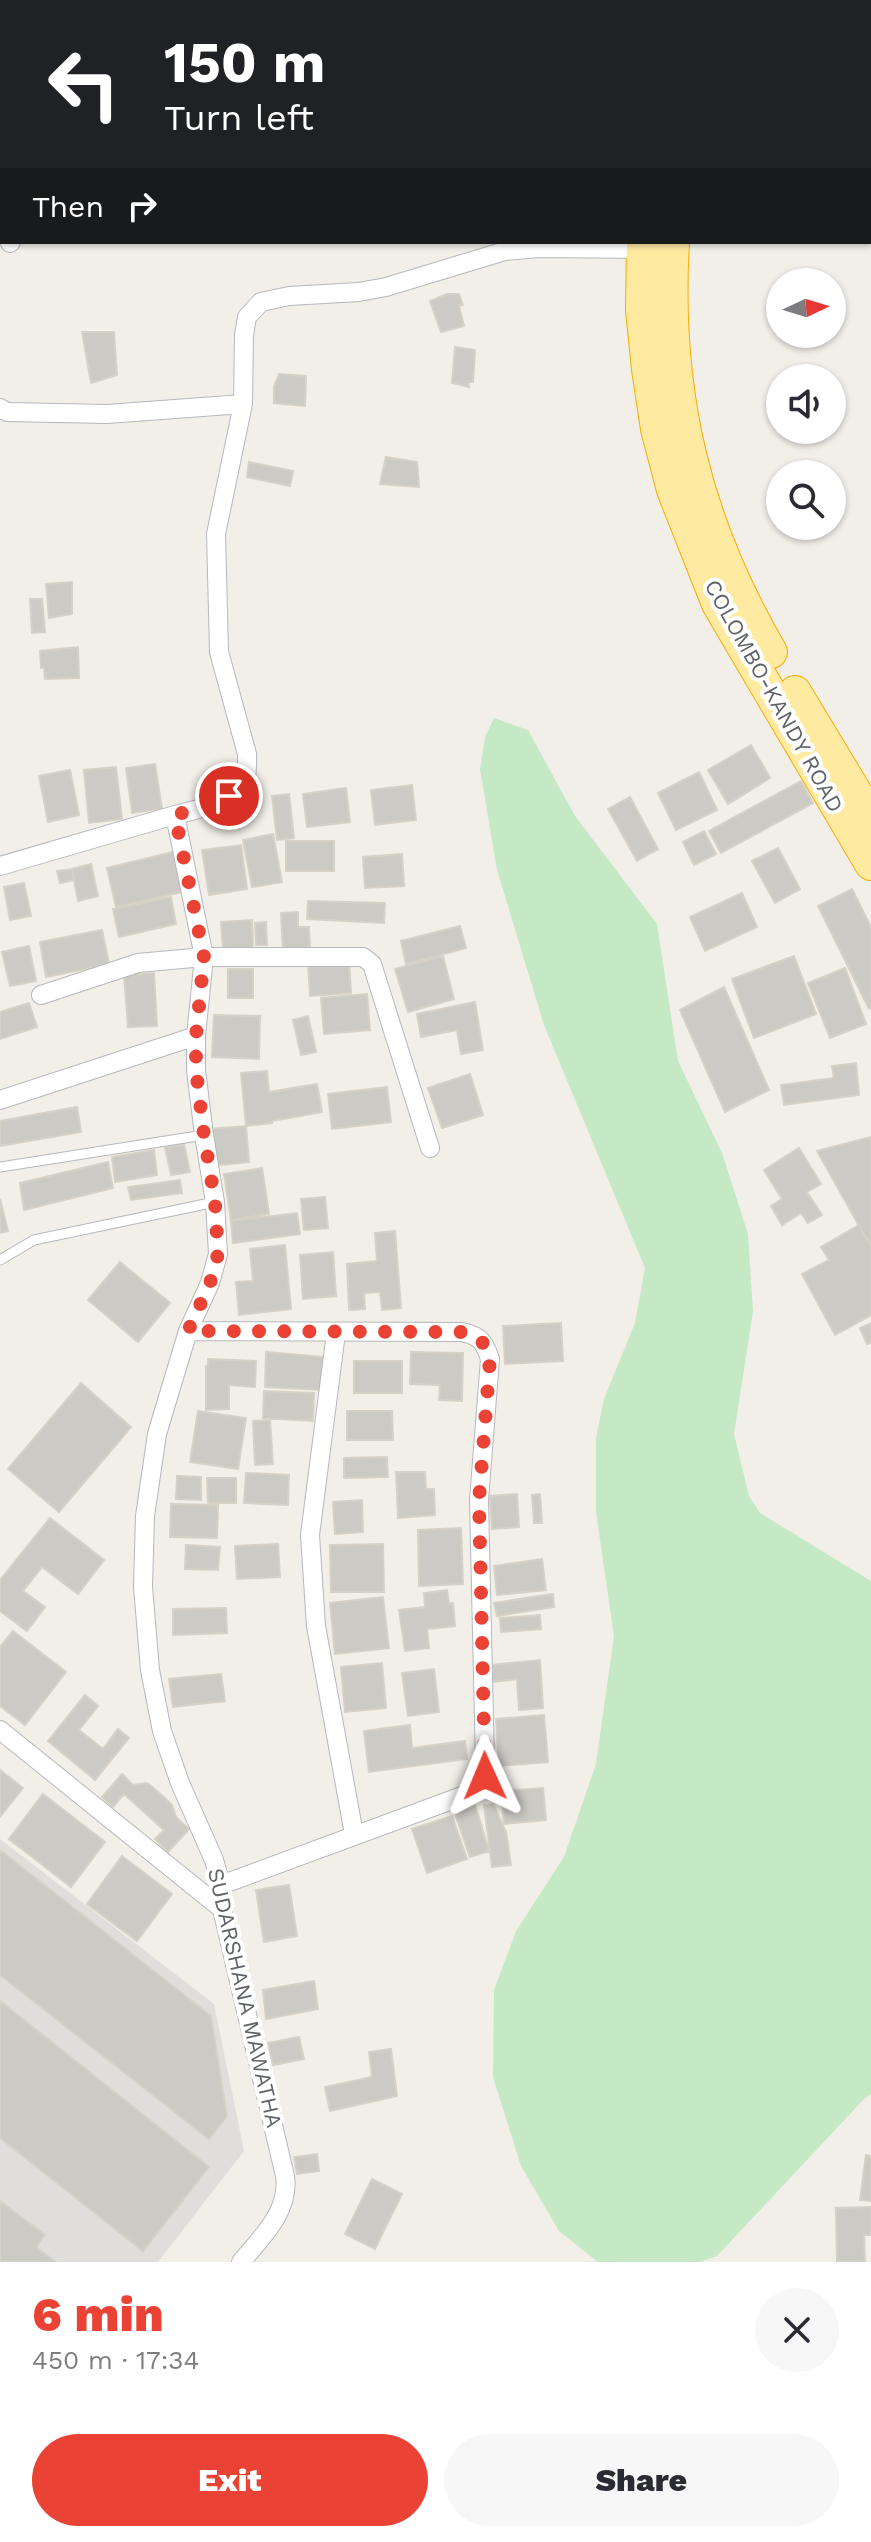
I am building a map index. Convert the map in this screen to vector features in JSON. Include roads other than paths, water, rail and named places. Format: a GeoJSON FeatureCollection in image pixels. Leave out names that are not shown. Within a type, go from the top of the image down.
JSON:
{"type":"FeatureCollection","features":[{"type":"Feature","properties":{"kind":"highway","name":"COLOMBO-KANDY ROAD"},"geometry":{"type":"LineString","coordinates":[[658,245],[681,419],[697,486],[721,556],[754,624],[871,818]]}},
{"type":"Feature","properties":{"kind":"highway","name":"COLOMBO-KANDY ROAD"},"geometry":{"type":"LineString","coordinates":[[658,245],[642,310],[657,429],[673,490],[718,604],[871,864]]}},
{"type":"Feature","properties":{"kind":"street"},"geometry":{"type":"LineString","coordinates":[[0,866],[211,805],[244,784],[247,754],[219,652],[216,534],[243,404],[247,317],[261,302],[289,296],[359,292],[386,287],[505,246],[658,245]]}},
{"type":"Feature","properties":{"kind":"street"},"geometry":{"type":"LineString","coordinates":[[0,408],[7,412],[107,414],[243,404]]}},
{"type":"Feature","properties":{"kind":"street","name":"SUDARSHANA MAWATHA"},"geometry":{"type":"LineString","coordinates":[[175,815],[204,957],[196,1036],[196,1070],[215,1202],[218,1254],[210,1283],[188,1331],[157,1434],[145,1516],[143,1587],[150,1670],[162,1731],[180,1783],[214,1860],[221,1885],[222,1909],[287,2189],[278,2216],[241,2262]]}},
{"type":"Feature","properties":{"kind":"street"},"geometry":{"type":"LineString","coordinates":[[41,995],[138,963],[204,957],[363,957],[372,964],[430,1148]]}},
{"type":"Feature","properties":{"kind":"street"},"geometry":{"type":"LineString","coordinates":[[0,1100],[196,1036]]}},
{"type":"Feature","properties":{"kind":"street"},"geometry":{"type":"LineString","coordinates":[[188,1331],[462,1332],[478,1335],[485,1343],[490,1359],[479,1500],[484,1785],[465,1795],[221,1885]]}},
{"type":"Feature","properties":{"kind":"street"},"geometry":{"type":"LineString","coordinates":[[336,1333],[310,1535],[316,1626],[354,1834]]}},
{"type":"Feature","properties":{"kind":"street"},"geometry":{"type":"LineString","coordinates":[[0,1730],[222,1909]]}},
{"type":"Feature","properties":{"kind":"lane"},"geometry":{"type":"LineString","coordinates":[[0,1167],[204,1135]]}},
{"type":"Feature","properties":{"kind":"lane"},"geometry":{"type":"LineString","coordinates":[[0,1260],[34,1240],[215,1202]]}}]}
